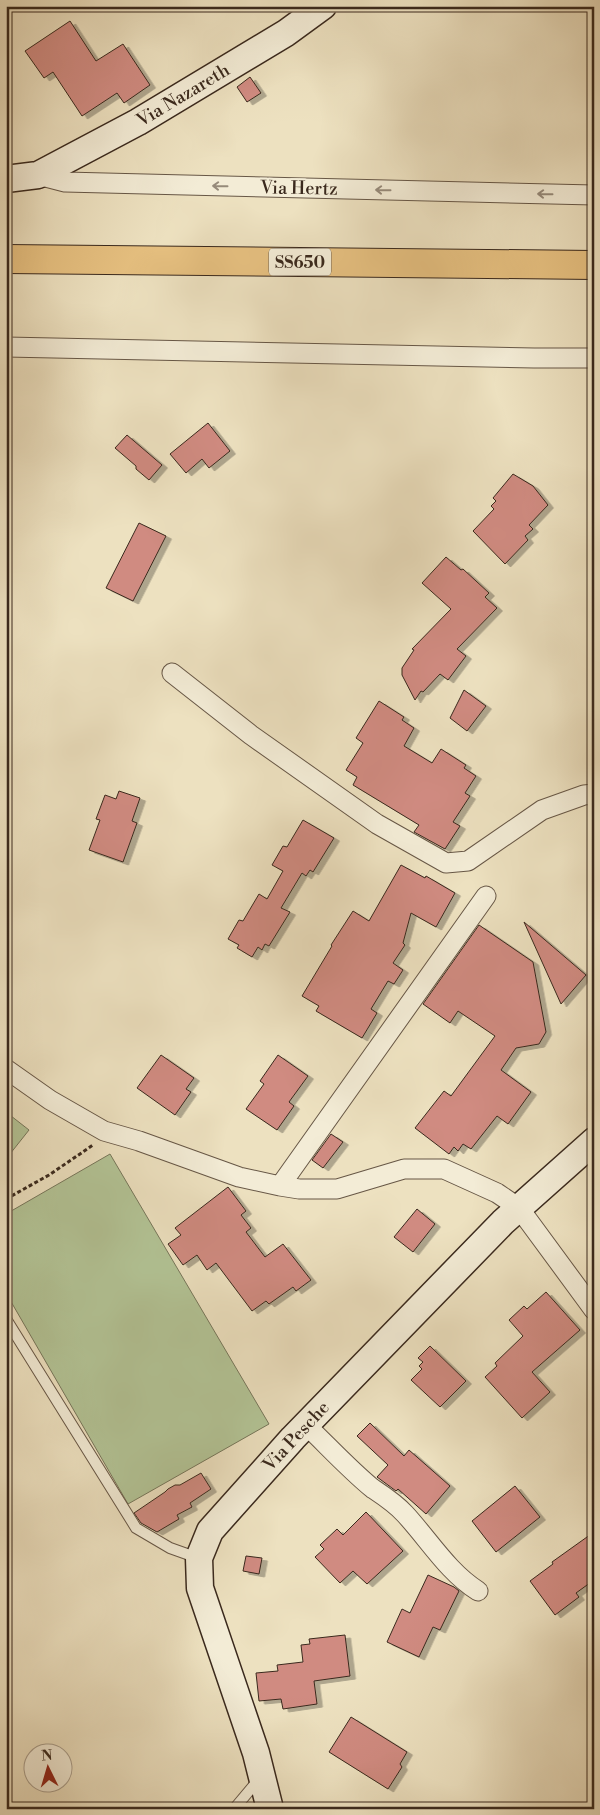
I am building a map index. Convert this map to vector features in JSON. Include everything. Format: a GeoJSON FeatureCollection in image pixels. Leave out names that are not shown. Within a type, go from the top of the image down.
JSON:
{"type":"FeatureCollection","features":[{"type":"Feature","properties":{"kind":"highway","name":"SS650"},"geometry":{"type":"LineString","coordinates":[[6,259],[594,265]]}},
{"type":"Feature","properties":{"kind":"street","name":"Via Nazareth"},"geometry":{"type":"LineString","coordinates":[[38,175],[138,122],[286,33],[323,6]]}},
{"type":"Feature","properties":{"kind":"street","name":"Via Hertz"},"geometry":{"type":"LineString","coordinates":[[6,179],[38,175],[65,182],[594,195]]}},
{"type":"Feature","properties":{"kind":"street"},"geometry":{"type":"LineString","coordinates":[[6,347],[594,358]]}},
{"type":"Feature","properties":{"kind":"street"},"geometry":{"type":"LineString","coordinates":[[172,673],[251,735],[377,824],[446,863],[468,860],[542,810],[584,795],[594,794]]}},
{"type":"Feature","properties":{"kind":"street"},"geometry":{"type":"LineString","coordinates":[[280,1186],[486,896]]}},
{"type":"Feature","properties":{"kind":"street"},"geometry":{"type":"LineString","coordinates":[[6,1069],[50,1100],[104,1131],[139,1141],[239,1177],[299,1190],[338,1189],[404,1169],[444,1169],[496,1192],[519,1208],[594,1310]]}},
{"type":"Feature","properties":{"kind":"street","name":"Via Pesche"},"geometry":{"type":"LineString","coordinates":[[270,1809],[262,1775],[200,1588],[199,1558],[210,1531],[306,1425],[519,1208],[594,1141]]}},
{"type":"Feature","properties":{"kind":"street"},"geometry":{"type":"LineString","coordinates":[[306,1425],[372,1488],[387,1497],[404,1513],[452,1570],[466,1583],[478,1590]]}},
{"type":"Feature","properties":{"kind":"lane"},"geometry":{"type":"LineString","coordinates":[[6,1319],[136,1528],[170,1548],[199,1558]]}},
{"type":"Feature","properties":{"kind":"lane"},"geometry":{"type":"LineString","coordinates":[[234,1809],[262,1775]]}},
{"type":"Feature","properties":{"kind":"path"},"geometry":{"type":"LineString","coordinates":[[6,1199],[49,1175],[91,1148],[104,1131]]}},
{"type":"Feature","properties":{"kind":"green space"},"geometry":{"type":"Polygon","coordinates":[[[6,1112],[29,1130],[6,1159],[6,1112]]]}},
{"type":"Feature","properties":{"kind":"green space"},"geometry":{"type":"Polygon","coordinates":[[[110,1154],[269,1424],[128,1504],[6,1293],[6,1214],[110,1154]]]}},
{"type":"Feature","properties":{"kind":"building"},"geometry":{"type":"Polygon","coordinates":[[[70,21],[96,61],[123,44],[150,85],[124,103],[117,93],[82,116],[53,72],[44,78],[25,51],[70,21]]]}},
{"type":"Feature","properties":{"kind":"building"},"geometry":{"type":"Polygon","coordinates":[[[250,77],[261,93],[247,102],[237,87],[250,77]]]}},
{"type":"Feature","properties":{"kind":"building"},"geometry":{"type":"Polygon","coordinates":[[[208,423],[230,451],[209,468],[202,459],[186,473],[170,454],[208,423]]]}},
{"type":"Feature","properties":{"kind":"building"},"geometry":{"type":"Polygon","coordinates":[[[127,435],[162,465],[149,480],[115,448],[127,435]]]}},
{"type":"Feature","properties":{"kind":"building"},"geometry":{"type":"Polygon","coordinates":[[[513,474],[533,486],[548,505],[529,525],[533,529],[525,536],[528,540],[505,564],[473,531],[494,509],[491,506],[496,501],[493,498],[513,474]]]}},
{"type":"Feature","properties":{"kind":"building"},"geometry":{"type":"Polygon","coordinates":[[[139,523],[166,536],[133,601],[106,588],[139,523]]]}},
{"type":"Feature","properties":{"kind":"building"},"geometry":{"type":"Polygon","coordinates":[[[446,557],[461,570],[463,569],[489,593],[485,597],[497,608],[457,649],[466,656],[448,680],[440,674],[423,692],[421,691],[415,700],[402,675],[402,668],[414,650],[412,649],[451,609],[422,583],[446,557]]]}},
{"type":"Feature","properties":{"kind":"building"},"geometry":{"type":"Polygon","coordinates":[[[464,690],[486,706],[467,731],[450,718],[464,690]]]}},
{"type":"Feature","properties":{"kind":"building"},"geometry":{"type":"Polygon","coordinates":[[[379,701],[404,717],[402,720],[414,728],[404,746],[432,763],[441,749],[466,765],[464,768],[476,776],[465,793],[470,796],[453,822],[460,826],[445,849],[414,832],[419,825],[353,785],[357,777],[346,770],[363,743],[356,738],[379,701]]]}},
{"type":"Feature","properties":{"kind":"building"},"geometry":{"type":"Polygon","coordinates":[[[119,791],[140,798],[132,821],[137,823],[123,862],[89,850],[100,820],[96,819],[105,795],[116,799],[119,791]]]}},
{"type":"Feature","properties":{"kind":"building"},"geometry":{"type":"Polygon","coordinates":[[[303,820],[334,838],[313,872],[310,870],[306,876],[302,873],[281,908],[290,912],[269,946],[265,944],[262,950],[258,947],[252,957],[237,948],[239,945],[228,939],[239,920],[243,921],[259,894],[267,899],[283,871],[272,865],[283,846],[287,847],[303,820]]]}},
{"type":"Feature","properties":{"kind":"building"},"geometry":{"type":"Polygon","coordinates":[[[401,865],[425,878],[426,876],[455,893],[436,927],[411,913],[403,943],[405,945],[393,963],[403,970],[394,984],[388,981],[371,1009],[377,1013],[362,1038],[316,1011],[319,1006],[302,996],[353,911],[369,921],[401,865]]]}},
{"type":"Feature","properties":{"kind":"building"},"geometry":{"type":"Polygon","coordinates":[[[524,922],[586,975],[561,1004],[524,922]]]}},
{"type":"Feature","properties":{"kind":"building"},"geometry":{"type":"Polygon","coordinates":[[[479,925],[533,962],[546,1032],[539,1044],[516,1048],[501,1070],[531,1092],[508,1124],[497,1116],[471,1149],[463,1144],[458,1151],[454,1147],[449,1154],[415,1128],[444,1091],[451,1096],[495,1036],[458,1011],[450,1023],[423,1004],[479,925]]]}},
{"type":"Feature","properties":{"kind":"building"},"geometry":{"type":"Polygon","coordinates":[[[161,1055],[194,1078],[186,1089],[191,1092],[175,1115],[137,1088],[161,1055]]]}},
{"type":"Feature","properties":{"kind":"building"},"geometry":{"type":"Polygon","coordinates":[[[278,1055],[308,1076],[289,1102],[294,1106],[277,1130],[246,1109],[264,1084],[260,1081],[278,1055]]]}},
{"type":"Feature","properties":{"kind":"building"},"geometry":{"type":"Polygon","coordinates":[[[331,1134],[343,1142],[323,1168],[312,1160],[331,1134]]]}},
{"type":"Feature","properties":{"kind":"building"},"geometry":{"type":"Polygon","coordinates":[[[228,1187],[246,1211],[241,1215],[251,1228],[246,1232],[265,1257],[283,1244],[311,1280],[296,1291],[293,1287],[269,1304],[266,1301],[252,1311],[216,1263],[207,1270],[197,1255],[183,1265],[168,1244],[181,1235],[175,1228],[228,1187]]]}},
{"type":"Feature","properties":{"kind":"building"},"geometry":{"type":"Polygon","coordinates":[[[417,1209],[435,1224],[413,1252],[394,1237],[417,1209]]]}},
{"type":"Feature","properties":{"kind":"building"},"geometry":{"type":"Polygon","coordinates":[[[546,1292],[580,1330],[532,1372],[550,1392],[522,1418],[485,1377],[497,1366],[495,1363],[523,1336],[509,1320],[524,1306],[527,1309],[546,1292]]]}},
{"type":"Feature","properties":{"kind":"building"},"geometry":{"type":"Polygon","coordinates":[[[430,1346],[466,1381],[440,1407],[411,1380],[422,1369],[419,1366],[423,1362],[418,1358],[430,1346]]]}},
{"type":"Feature","properties":{"kind":"building"},"geometry":{"type":"Polygon","coordinates":[[[370,1423],[404,1456],[409,1450],[450,1486],[426,1514],[398,1489],[396,1491],[377,1477],[388,1465],[357,1436],[370,1423]]]}},
{"type":"Feature","properties":{"kind":"building"},"geometry":{"type":"Polygon","coordinates":[[[201,1473],[211,1489],[190,1503],[192,1507],[177,1515],[179,1519],[157,1532],[141,1523],[134,1513],[168,1489],[175,1485],[180,1485],[201,1473]]]}},
{"type":"Feature","properties":{"kind":"building"},"geometry":{"type":"Polygon","coordinates":[[[515,1486],[540,1517],[496,1552],[472,1521],[515,1486]]]}},
{"type":"Feature","properties":{"kind":"building"},"geometry":{"type":"Polygon","coordinates":[[[366,1512],[403,1551],[367,1584],[353,1571],[340,1583],[315,1557],[324,1549],[320,1545],[337,1529],[343,1535],[366,1512]]]}},
{"type":"Feature","properties":{"kind":"building"},"geometry":{"type":"Polygon","coordinates":[[[594,1532],[594,1580],[576,1593],[579,1597],[555,1615],[530,1581],[553,1564],[552,1562],[594,1532]]]}},
{"type":"Feature","properties":{"kind":"building"},"geometry":{"type":"Polygon","coordinates":[[[246,1556],[262,1558],[259,1574],[243,1571],[246,1556]]]}},
{"type":"Feature","properties":{"kind":"building"},"geometry":{"type":"Polygon","coordinates":[[[428,1575],[459,1591],[440,1630],[433,1627],[419,1657],[387,1642],[402,1609],[410,1613],[428,1575]]]}},
{"type":"Feature","properties":{"kind":"building"},"geometry":{"type":"Polygon","coordinates":[[[345,1635],[350,1676],[314,1681],[317,1704],[283,1709],[281,1699],[259,1701],[256,1673],[278,1671],[277,1665],[303,1662],[301,1645],[310,1644],[309,1639],[345,1635]]]}},
{"type":"Feature","properties":{"kind":"building"},"geometry":{"type":"Polygon","coordinates":[[[351,1717],[407,1752],[400,1764],[402,1767],[388,1789],[329,1752],[351,1717]]]}}]}
